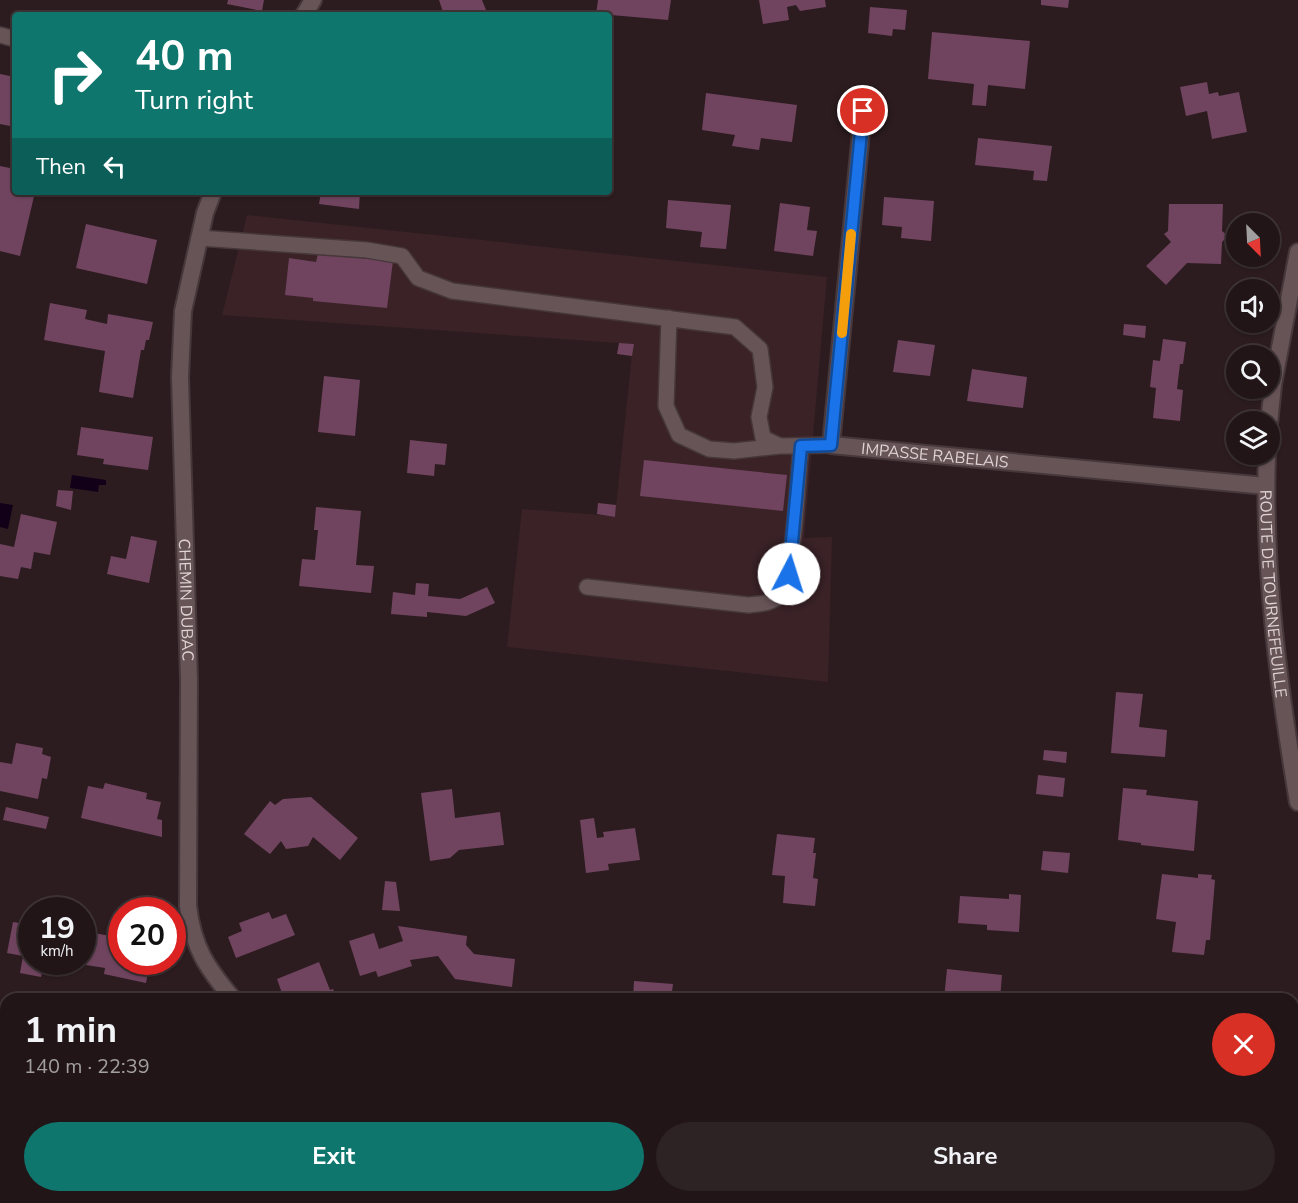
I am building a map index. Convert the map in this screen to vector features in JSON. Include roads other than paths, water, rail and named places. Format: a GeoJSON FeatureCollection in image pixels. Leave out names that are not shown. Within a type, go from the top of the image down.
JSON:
{"type":"FeatureCollection","features":[{"type":"Feature","properties":{"kind":"street"},"geometry":{"type":"LineString","coordinates":[[831,445],[863,111]]}},
{"type":"Feature","properties":{"kind":"street","name":"CHEMIN DUBAC"},"geometry":{"type":"LineString","coordinates":[[212,195],[205,213],[183,310],[180,377],[189,680],[188,906],[194,940],[202,959],[228,993]]}},
{"type":"Feature","properties":{"kind":"street"},"geometry":{"type":"LineString","coordinates":[[1270,411],[1273,385],[1298,252]]}},
{"type":"Feature","properties":{"kind":"street","name":"IMPASSE RABELAIS"},"geometry":{"type":"LineString","coordinates":[[831,445],[1266,486]]}},
{"type":"Feature","properties":{"kind":"street","name":"ROUTE DE TOURNEFEUILLE"},"geometry":{"type":"LineString","coordinates":[[1267,465],[1273,622],[1298,802]]}},
{"type":"Feature","properties":{"kind":"lane"},"geometry":{"type":"LineString","coordinates":[[199,238],[367,250],[402,256],[418,278],[452,291],[735,327],[760,349],[765,387],[759,417],[763,438],[780,446]]}},
{"type":"Feature","properties":{"kind":"lane"},"geometry":{"type":"LineString","coordinates":[[669,318],[666,406],[679,435],[709,449],[734,451],[780,446],[831,445]]}},
{"type":"Feature","properties":{"kind":"lane"},"geometry":{"type":"LineString","coordinates":[[587,587],[748,605],[766,604],[780,595],[789,574],[801,446]]}}]}
